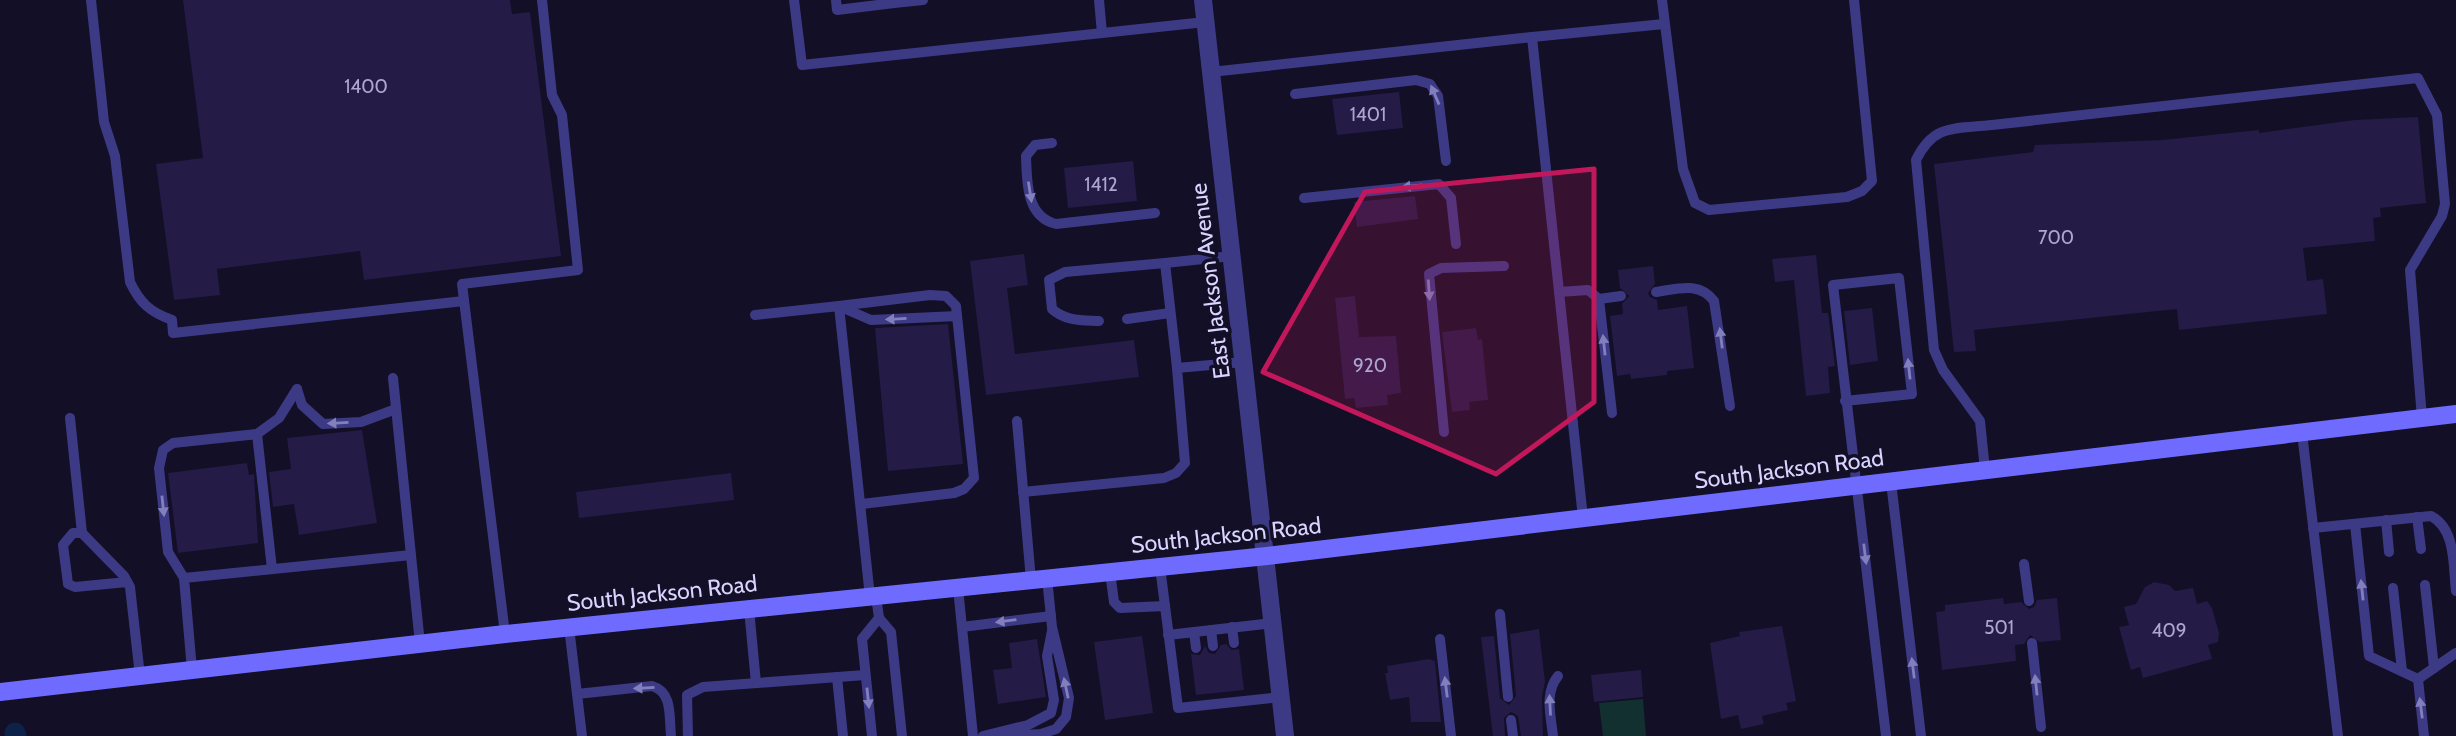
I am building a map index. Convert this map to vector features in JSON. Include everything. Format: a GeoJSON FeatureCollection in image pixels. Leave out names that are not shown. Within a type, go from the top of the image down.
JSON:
{"type":"FeatureCollection","features":[{"type":"Feature","properties":{"kind":"main road","name":"South Jackson Road"},"geometry":{"type":"LineString","coordinates":[[0,692],[569,627],[1267,556],[2456,414]]}},
{"type":"Feature","properties":{"kind":"street","name":"East Jackson Avenue"},"geometry":{"type":"LineString","coordinates":[[1203,0],[1285,736]]}},
{"type":"Feature","properties":{"kind":"lane"},"geometry":{"type":"LineString","coordinates":[[91,0],[104,122],[116,156],[130,282],[139,299],[153,314],[172,320],[173,333],[464,301]]}},
{"type":"Feature","properties":{"kind":"lane"},"geometry":{"type":"LineString","coordinates":[[505,634],[462,284],[578,270],[562,115],[552,95],[542,0]]}},
{"type":"Feature","properties":{"kind":"lane"},"geometry":{"type":"LineString","coordinates":[[794,0],[802,65],[1205,22]]}},
{"type":"Feature","properties":{"kind":"lane"},"geometry":{"type":"LineString","coordinates":[[836,0],[837,10],[894,1],[923,0]]}},
{"type":"Feature","properties":{"kind":"lane"},"geometry":{"type":"LineString","coordinates":[[1099,0],[1102,33]]}},
{"type":"Feature","properties":{"kind":"lane"},"geometry":{"type":"LineString","coordinates":[[1662,0],[1683,169],[1695,203],[1709,210],[1847,197],[1862,191],[1872,181],[1854,0]]}},
{"type":"Feature","properties":{"kind":"lane"},"geometry":{"type":"LineString","coordinates":[[1211,72],[1664,24]]}},
{"type":"Feature","properties":{"kind":"lane"},"geometry":{"type":"LineString","coordinates":[[1532,37],[1583,519]]}},
{"type":"Feature","properties":{"kind":"lane"},"geometry":{"type":"LineString","coordinates":[[1985,470],[1976,412],[1943,370],[1934,350],[1916,160],[1931,136],[1944,131],[1992,125],[2418,78],[2437,114],[2445,204],[2442,216],[2410,270],[2422,418]]}},
{"type":"Feature","properties":{"kind":"lane"},"geometry":{"type":"LineString","coordinates":[[1295,94],[1416,80],[1430,84],[1438,96],[1446,161]]}},
{"type":"Feature","properties":{"kind":"lane"},"geometry":{"type":"LineString","coordinates":[[1052,143],[1035,145],[1026,156],[1031,202],[1036,214],[1046,221],[1056,223],[1155,213]]}},
{"type":"Feature","properties":{"kind":"lane"},"geometry":{"type":"LineString","coordinates":[[1304,198],[1439,184],[1451,198],[1456,244]]}},
{"type":"Feature","properties":{"kind":"lane"},"geometry":{"type":"LineString","coordinates":[[1099,321],[1067,318],[1057,314],[1052,309],[1049,280],[1065,272],[1232,256]]}},
{"type":"Feature","properties":{"kind":"lane"},"geometry":{"type":"LineString","coordinates":[[1023,492],[1164,478],[1176,473],[1185,463],[1165,263]]}},
{"type":"Feature","properties":{"kind":"lane"},"geometry":{"type":"LineString","coordinates":[[1444,432],[1429,274],[1441,268],[1504,265]]}},
{"type":"Feature","properties":{"kind":"lane"},"geometry":{"type":"LineString","coordinates":[[1846,401],[1912,394],[1899,278],[1833,285],[1846,401],[1886,736]]}},
{"type":"Feature","properties":{"kind":"lane"},"geometry":{"type":"LineString","coordinates":[[1656,292],[1694,287],[1703,289],[1714,301],[1730,406]]}},
{"type":"Feature","properties":{"kind":"lane"},"geometry":{"type":"LineString","coordinates":[[1559,292],[1588,290],[1599,299],[1612,413]]}},
{"type":"Feature","properties":{"kind":"lane"},"geometry":{"type":"LineString","coordinates":[[755,315],[930,295],[946,296],[956,306],[974,478],[964,489],[954,493],[862,504]]}},
{"type":"Feature","properties":{"kind":"lane"},"geometry":{"type":"LineString","coordinates":[[1599,299],[1621,296]]}},
{"type":"Feature","properties":{"kind":"lane"},"geometry":{"type":"LineString","coordinates":[[839,306],[871,320],[957,316]]}},
{"type":"Feature","properties":{"kind":"lane"},"geometry":{"type":"LineString","coordinates":[[839,306],[873,596],[878,618],[891,632],[902,736]]}},
{"type":"Feature","properties":{"kind":"lane"},"geometry":{"type":"LineString","coordinates":[[1127,319],[1170,313]]}},
{"type":"Feature","properties":{"kind":"lane"},"geometry":{"type":"LineString","coordinates":[[1177,368],[1244,362]]}},
{"type":"Feature","properties":{"kind":"lane"},"geometry":{"type":"LineString","coordinates":[[393,378],[420,643]]}},
{"type":"Feature","properties":{"kind":"lane"},"geometry":{"type":"LineString","coordinates":[[192,670],[184,578],[168,552],[159,468],[163,450],[173,443],[257,434],[279,418],[297,389],[302,405],[323,424],[361,422],[397,409]]}},
{"type":"Feature","properties":{"kind":"lane"},"geometry":{"type":"LineString","coordinates":[[70,418],[82,533],[127,582],[140,676]]}},
{"type":"Feature","properties":{"kind":"lane"},"geometry":{"type":"LineString","coordinates":[[1010,736],[1041,734],[1056,729],[1066,717],[1069,698],[1052,621],[1039,579],[1023,492],[1017,421]]}},
{"type":"Feature","properties":{"kind":"lane"},"geometry":{"type":"LineString","coordinates":[[2302,433],[2337,736]]}},
{"type":"Feature","properties":{"kind":"lane"},"geometry":{"type":"LineString","coordinates":[[257,434],[272,569]]}},
{"type":"Feature","properties":{"kind":"lane"},"geometry":{"type":"LineString","coordinates":[[1891,482],[1921,736]]}},
{"type":"Feature","properties":{"kind":"lane"},"geometry":{"type":"LineString","coordinates":[[2313,528],[2431,516],[2442,521],[2448,530],[2456,591]]}},
{"type":"Feature","properties":{"kind":"lane"},"geometry":{"type":"LineString","coordinates":[[2417,517],[2421,549]]}},
{"type":"Feature","properties":{"kind":"lane"},"geometry":{"type":"LineString","coordinates":[[2386,520],[2389,552]]}},
{"type":"Feature","properties":{"kind":"lane"},"geometry":{"type":"LineString","coordinates":[[2355,524],[2369,656],[2418,679]]}},
{"type":"Feature","properties":{"kind":"lane"},"geometry":{"type":"LineString","coordinates":[[82,533],[73,533],[63,545],[68,584],[75,587],[127,582]]}},
{"type":"Feature","properties":{"kind":"lane"},"geometry":{"type":"LineString","coordinates":[[184,578],[411,555]]}},
{"type":"Feature","properties":{"kind":"lane"},"geometry":{"type":"LineString","coordinates":[[2024,564],[2029,601]]}},
{"type":"Feature","properties":{"kind":"lane"},"geometry":{"type":"LineString","coordinates":[[1160,567],[1178,708],[1218,698],[1281,696]]}},
{"type":"Feature","properties":{"kind":"lane"},"geometry":{"type":"LineString","coordinates":[[1110,572],[1114,602],[1120,608],[1165,606]]}},
{"type":"Feature","properties":{"kind":"lane"},"geometry":{"type":"LineString","coordinates":[[2425,585],[2434,668]]}},
{"type":"Feature","properties":{"kind":"lane"},"geometry":{"type":"LineString","coordinates":[[958,588],[974,736]]}},
{"type":"Feature","properties":{"kind":"lane"},"geometry":{"type":"LineString","coordinates":[[2393,589],[2402,671]]}},
{"type":"Feature","properties":{"kind":"lane"},"geometry":{"type":"LineString","coordinates":[[749,609],[756,683]]}},
{"type":"Feature","properties":{"kind":"lane"},"geometry":{"type":"LineString","coordinates":[[1500,614],[1508,697]]}},
{"type":"Feature","properties":{"kind":"lane"},"geometry":{"type":"LineString","coordinates":[[872,736],[862,639],[878,618]]}},
{"type":"Feature","properties":{"kind":"lane"},"geometry":{"type":"LineString","coordinates":[[962,627],[1052,621]]}},
{"type":"Feature","properties":{"kind":"lane"},"geometry":{"type":"LineString","coordinates":[[983,736],[1028,725],[1051,713],[1054,700],[1047,656],[1052,621]]}},
{"type":"Feature","properties":{"kind":"lane"},"geometry":{"type":"LineString","coordinates":[[1168,635],[1273,623]]}},
{"type":"Feature","properties":{"kind":"lane"},"geometry":{"type":"LineString","coordinates":[[569,627],[582,736]]}},
{"type":"Feature","properties":{"kind":"lane"},"geometry":{"type":"LineString","coordinates":[[1232,628],[1234,643]]}},
{"type":"Feature","properties":{"kind":"lane"},"geometry":{"type":"LineString","coordinates":[[1211,630],[1213,646]]}},
{"type":"Feature","properties":{"kind":"lane"},"geometry":{"type":"LineString","coordinates":[[1194,632],[1196,648]]}},
{"type":"Feature","properties":{"kind":"lane"},"geometry":{"type":"LineString","coordinates":[[1440,639],[1451,736]]}},
{"type":"Feature","properties":{"kind":"lane"},"geometry":{"type":"LineString","coordinates":[[2032,643],[2041,727]]}},
{"type":"Feature","properties":{"kind":"lane"},"geometry":{"type":"LineString","coordinates":[[2418,679],[2456,653]]}},
{"type":"Feature","properties":{"kind":"lane"},"geometry":{"type":"LineString","coordinates":[[688,736],[687,695],[703,687],[865,675]]}},
{"type":"Feature","properties":{"kind":"lane"},"geometry":{"type":"LineString","coordinates":[[1553,736],[1550,685],[1558,676]]}},
{"type":"Feature","properties":{"kind":"lane"},"geometry":{"type":"LineString","coordinates":[[837,677],[843,736]]}},
{"type":"Feature","properties":{"kind":"lane"},"geometry":{"type":"LineString","coordinates":[[2418,679],[2424,736]]}},
{"type":"Feature","properties":{"kind":"lane"},"geometry":{"type":"LineString","coordinates":[[577,694],[652,686],[661,688],[666,696],[671,736]]}},
{"type":"Feature","properties":{"kind":"lane"},"geometry":{"type":"LineString","coordinates":[[1511,720],[1513,736]]}},
{"type":"Feature","properties":{"kind":"highlighted area"},"geometry":{"type":"Polygon","coordinates":[[[1594,169],[1594,402],[1496,474],[1263,372],[1365,192],[1594,169]]]}},
{"type":"Feature","properties":{"kind":"green space"},"geometry":{"type":"Polygon","coordinates":[[[1643,699],[1646,736],[1603,736],[1599,703],[1643,699]]]}},
{"type":"Feature","properties":{"kind":"building"},"geometry":{"type":"Polygon","coordinates":[[[183,0],[510,0],[512,14],[530,12],[561,256],[364,280],[360,251],[217,269],[220,295],[174,300],[156,164],[203,158],[183,0]]]}},
{"type":"Feature","properties":{"kind":"building"},"geometry":{"type":"Polygon","coordinates":[[[1399,92],[1403,128],[1337,135],[1332,99],[1399,92]]]}},
{"type":"Feature","properties":{"kind":"building"},"geometry":{"type":"Polygon","coordinates":[[[2418,117],[2426,203],[2380,208],[2381,217],[2373,218],[2375,241],[2303,248],[2307,281],[2323,279],[2327,314],[2179,330],[2177,309],[1974,330],[1976,351],[1954,352],[1934,164],[2033,152],[2035,145],[2162,140],[2259,130],[2259,133],[2355,120],[2418,117]]]}},
{"type":"Feature","properties":{"kind":"building"},"geometry":{"type":"Polygon","coordinates":[[[1133,161],[1137,201],[1068,208],[1064,168],[1133,161]]]}},
{"type":"Feature","properties":{"kind":"building"},"geometry":{"type":"Polygon","coordinates":[[[1415,196],[1418,219],[1357,227],[1354,202],[1415,196]]]}},
{"type":"Feature","properties":{"kind":"building"},"geometry":{"type":"Polygon","coordinates":[[[1024,254],[1028,285],[1007,288],[1015,354],[1134,340],[1139,377],[986,395],[970,261],[1024,254]]]}},
{"type":"Feature","properties":{"kind":"building"},"geometry":{"type":"Polygon","coordinates":[[[1816,255],[1822,313],[1828,313],[1835,366],[1828,367],[1830,393],[1806,396],[1794,280],[1775,282],[1772,259],[1816,255]]]}},
{"type":"Feature","properties":{"kind":"building"},"geometry":{"type":"Polygon","coordinates":[[[1653,266],[1655,284],[1648,293],[1657,300],[1658,310],[1687,306],[1694,368],[1667,371],[1667,375],[1631,379],[1630,374],[1617,376],[1610,316],[1623,314],[1622,304],[1629,296],[1620,288],[1618,270],[1653,266]]]}},
{"type":"Feature","properties":{"kind":"building"},"geometry":{"type":"Polygon","coordinates":[[[1355,296],[1359,337],[1396,336],[1401,393],[1387,395],[1388,405],[1356,408],[1354,398],[1345,399],[1335,298],[1355,296]]]}},
{"type":"Feature","properties":{"kind":"building"},"geometry":{"type":"Polygon","coordinates":[[[1872,308],[1878,361],[1850,365],[1844,311],[1872,308]]]}},
{"type":"Feature","properties":{"kind":"building"},"geometry":{"type":"Polygon","coordinates":[[[948,324],[963,464],[888,471],[875,328],[948,324]]]}},
{"type":"Feature","properties":{"kind":"building"},"geometry":{"type":"Polygon","coordinates":[[[1476,328],[1478,340],[1482,339],[1488,400],[1469,402],[1470,410],[1452,412],[1442,332],[1476,328]]]}},
{"type":"Feature","properties":{"kind":"building"},"geometry":{"type":"Polygon","coordinates":[[[362,430],[377,523],[299,535],[294,504],[273,507],[269,472],[291,469],[287,438],[362,430]]]}},
{"type":"Feature","properties":{"kind":"building"},"geometry":{"type":"Polygon","coordinates":[[[247,463],[249,475],[254,474],[258,543],[178,553],[168,473],[247,463]]]}},
{"type":"Feature","properties":{"kind":"building"},"geometry":{"type":"Polygon","coordinates":[[[731,473],[734,500],[579,518],[576,492],[731,473]]]}},
{"type":"Feature","properties":{"kind":"building"},"geometry":{"type":"Polygon","coordinates":[[[2154,582],[2169,585],[2175,591],[2193,588],[2197,604],[2207,601],[2212,608],[2219,633],[2218,642],[2208,645],[2212,659],[2143,678],[2140,667],[2131,670],[2119,627],[2129,625],[2124,607],[2136,604],[2145,587],[2154,582]]]}},
{"type":"Feature","properties":{"kind":"building"},"geometry":{"type":"Polygon","coordinates":[[[2003,598],[2004,604],[2021,602],[2029,609],[2034,607],[2037,600],[2057,598],[2061,640],[2040,642],[2030,635],[2024,644],[2015,645],[2016,661],[1942,670],[1936,612],[1945,611],[1945,605],[2003,598]]]}},
{"type":"Feature","properties":{"kind":"building"},"geometry":{"type":"Polygon","coordinates":[[[1782,626],[1796,701],[1786,703],[1788,710],[1762,716],[1764,724],[1741,729],[1738,715],[1721,719],[1710,643],[1740,636],[1739,632],[1782,626]]]}},
{"type":"Feature","properties":{"kind":"building"},"geometry":{"type":"Polygon","coordinates":[[[1539,629],[1545,682],[1542,697],[1543,736],[1521,736],[1518,716],[1511,712],[1504,718],[1505,736],[1493,736],[1481,637],[1494,636],[1500,698],[1509,705],[1516,696],[1510,634],[1539,629]]]}},
{"type":"Feature","properties":{"kind":"building"},"geometry":{"type":"Polygon","coordinates":[[[1142,636],[1153,713],[1105,720],[1094,642],[1142,636]]]}},
{"type":"Feature","properties":{"kind":"building"},"geometry":{"type":"Polygon","coordinates":[[[1037,639],[1046,697],[998,704],[993,670],[1012,668],[1009,643],[1037,639]]]}},
{"type":"Feature","properties":{"kind":"building"},"geometry":{"type":"Polygon","coordinates":[[[1226,644],[1232,650],[1239,649],[1244,690],[1196,695],[1191,654],[1200,655],[1205,646],[1209,653],[1215,654],[1221,645],[1226,644]]]}},
{"type":"Feature","properties":{"kind":"building"},"geometry":{"type":"Polygon","coordinates":[[[1429,659],[1435,661],[1441,722],[1411,722],[1409,697],[1390,700],[1385,673],[1388,673],[1387,666],[1429,659]]]}},
{"type":"Feature","properties":{"kind":"building"},"geometry":{"type":"Polygon","coordinates":[[[1641,670],[1643,697],[1594,702],[1591,675],[1641,670]]]}}]}
